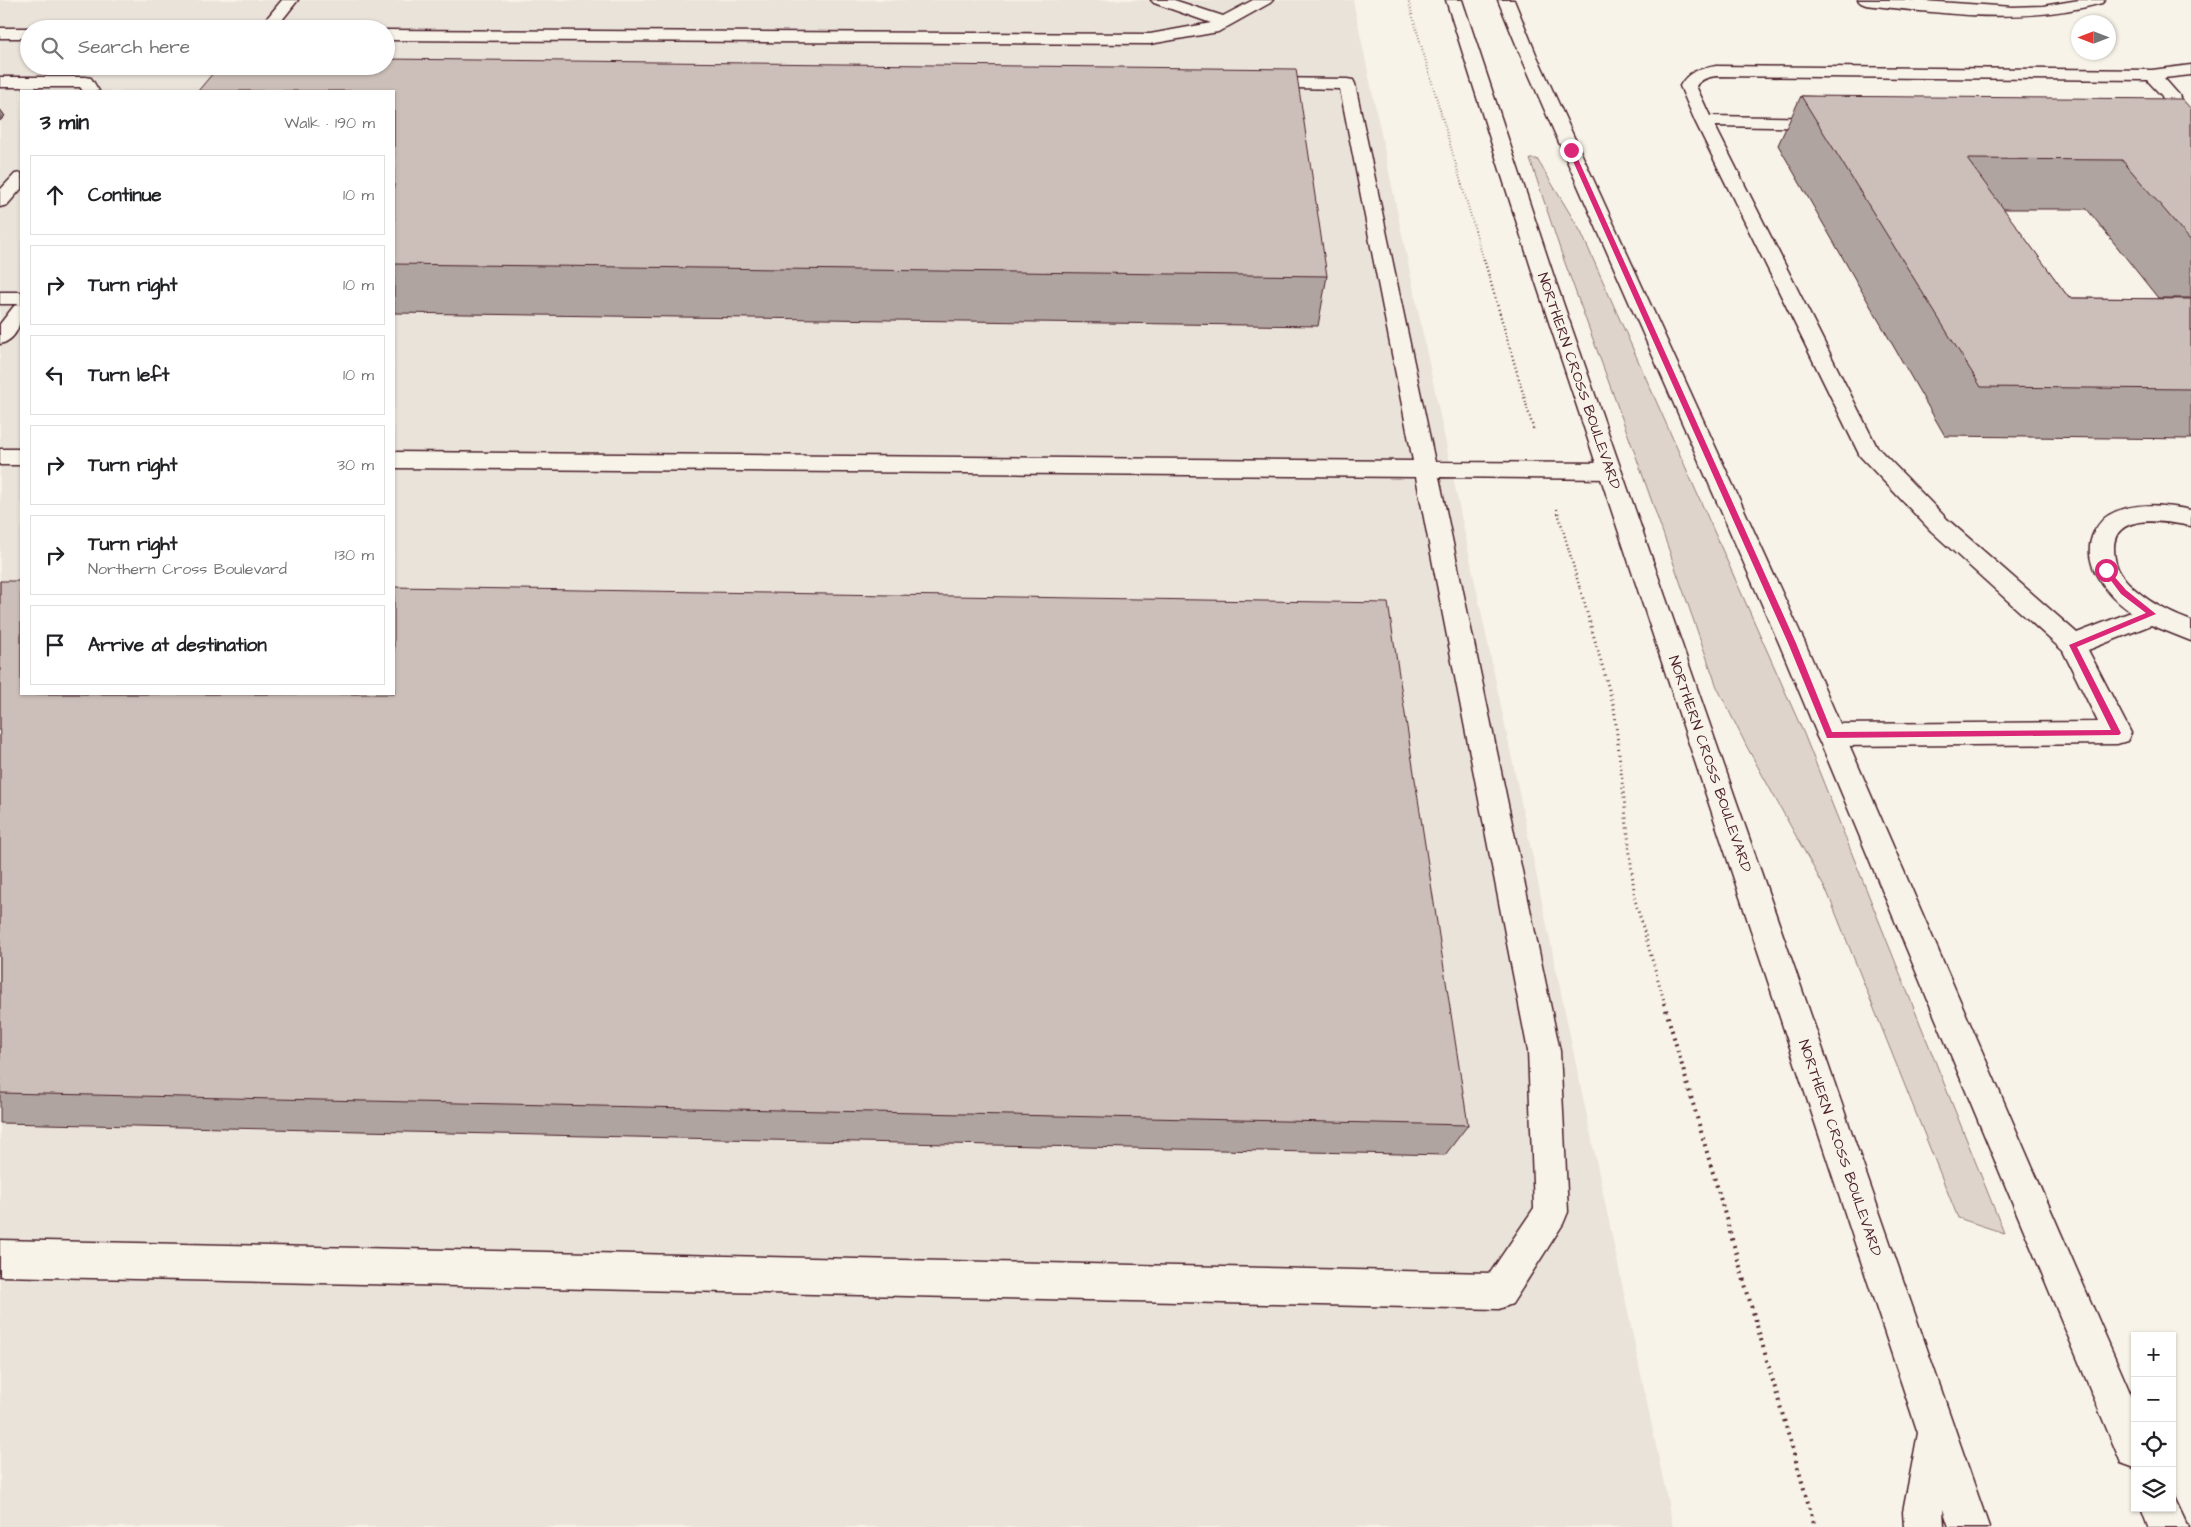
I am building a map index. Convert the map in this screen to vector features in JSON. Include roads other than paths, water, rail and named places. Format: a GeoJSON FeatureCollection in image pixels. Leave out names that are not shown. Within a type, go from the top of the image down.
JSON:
{"type":"FeatureCollection","features":[{"type":"Feature","properties":{"kind":"street"},"geometry":{"type":"LineString","coordinates":[[273,20],[290,0]]}},
{"type":"Feature","properties":{"kind":"street"},"geometry":{"type":"LineString","coordinates":[[1159,0],[1224,22]]}},
{"type":"Feature","properties":{"kind":"street"},"geometry":{"type":"LineString","coordinates":[[395,35],[1150,39],[1212,29],[1265,0]]}},
{"type":"Feature","properties":{"kind":"street","name":"NORTHERN CROSS BOULEVARD"},"geometry":{"type":"LineString","coordinates":[[1454,0],[1541,267],[1969,1527]]}},
{"type":"Feature","properties":{"kind":"street"},"geometry":{"type":"LineString","coordinates":[[1506,0],[1532,63],[1792,643],[2131,1440]]}},
{"type":"Feature","properties":{"kind":"street"},"geometry":{"type":"LineString","coordinates":[[1866,0],[1957,10],[2043,12],[2097,0]]}},
{"type":"Feature","properties":{"kind":"street"},"geometry":{"type":"LineString","coordinates":[[0,33],[20,33]]}},
{"type":"Feature","properties":{"kind":"street"},"geometry":{"type":"LineString","coordinates":[[1830,735],[2117,733],[2073,645],[1939,525],[1868,451],[1704,121],[1688,86],[1691,80],[1697,75],[1716,71],[2152,75],[2191,70]]}},
{"type":"Feature","properties":{"kind":"street"},"geometry":{"type":"LineString","coordinates":[[2136,126],[2162,132],[2174,106],[2170,95],[2152,75]]}},
{"type":"Feature","properties":{"kind":"street"},"geometry":{"type":"LineString","coordinates":[[0,82],[85,82],[91,90]]}},
{"type":"Feature","properties":{"kind":"street"},"geometry":{"type":"LineString","coordinates":[[0,1258],[1499,1291],[1551,1212],[1544,1050],[1347,84],[1238,83]]}},
{"type":"Feature","properties":{"kind":"street"},"geometry":{"type":"LineString","coordinates":[[1704,121],[1841,123]]}},
{"type":"Feature","properties":{"kind":"street"},"geometry":{"type":"LineString","coordinates":[[0,200],[20,179]]}},
{"type":"Feature","properties":{"kind":"street"},"geometry":{"type":"LineString","coordinates":[[0,298],[20,298]]}},
{"type":"Feature","properties":{"kind":"street"},"geometry":{"type":"LineString","coordinates":[[0,338],[20,311]]}},
{"type":"Feature","properties":{"kind":"street"},"geometry":{"type":"LineString","coordinates":[[0,457],[20,457]]}},
{"type":"Feature","properties":{"kind":"street"},"geometry":{"type":"LineString","coordinates":[[395,460],[1610,471]]}},
{"type":"Feature","properties":{"kind":"street"},"geometry":{"type":"LineString","coordinates":[[2191,518],[2173,514],[2144,513],[2120,519],[2105,531],[2100,549],[2106,570],[2124,592],[2152,614],[2172,625],[2191,631]]}},
{"type":"Feature","properties":{"kind":"street"},"geometry":{"type":"LineString","coordinates":[[2073,645],[2152,614]]}},
{"type":"Feature","properties":{"kind":"street"},"geometry":{"type":"LineString","coordinates":[[1924,1527],[1923,1512],[1937,1432]]}},
{"type":"Feature","properties":{"kind":"street"},"geometry":{"type":"LineString","coordinates":[[2162,1512],[2168,1527]]}}]}
